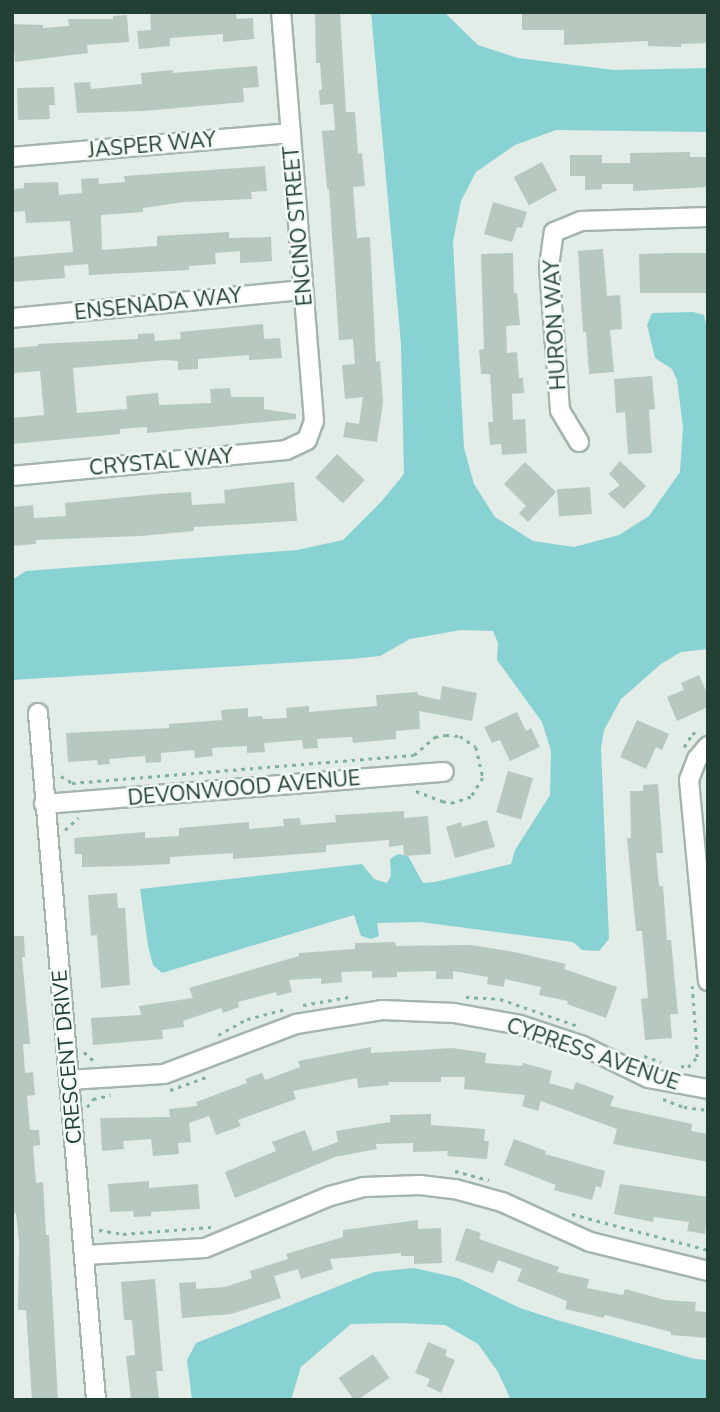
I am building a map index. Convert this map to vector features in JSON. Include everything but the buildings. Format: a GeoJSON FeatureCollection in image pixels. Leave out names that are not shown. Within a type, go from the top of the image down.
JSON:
{"type":"FeatureCollection","features":[{"type":"Feature","properties":{"kind":"street","name":"ENCINO STREET"},"geometry":{"type":"LineString","coordinates":[[281,12],[314,421],[307,440]]}},
{"type":"Feature","properties":{"kind":"street","name":"JASPER WAY"},"geometry":{"type":"LineString","coordinates":[[12,157],[291,133]]}},
{"type":"Feature","properties":{"kind":"street","name":"HURON WAY"},"geometry":{"type":"LineString","coordinates":[[579,443],[560,410],[549,266],[554,232],[581,221],[708,217]]}},
{"type":"Feature","properties":{"kind":"street","name":"ENSENADA WAY"},"geometry":{"type":"LineString","coordinates":[[12,318],[303,290]]}},
{"type":"Feature","properties":{"kind":"street","name":"CRYSTAL WAY"},"geometry":{"type":"LineString","coordinates":[[12,476],[286,450],[307,440]]}},
{"type":"Feature","properties":{"kind":"street","name":"CRESCENT DRIVE"},"geometry":{"type":"LineString","coordinates":[[38,713],[96,1400]]}},
{"type":"Feature","properties":{"kind":"street"},"geometry":{"type":"LineString","coordinates":[[700,982],[690,780],[706,747]]}},
{"type":"Feature","properties":{"kind":"street","name":"DEVONWOOD AVENUE"},"geometry":{"type":"LineString","coordinates":[[44,804],[444,772]]}},
{"type":"Feature","properties":{"kind":"street","name":"CYPRESS AVENUE"},"geometry":{"type":"LineString","coordinates":[[69,1080],[164,1074],[296,1024],[382,1010],[454,1013],[520,1025],[583,1046],[648,1078],[708,1089]]}},
{"type":"Feature","properties":{"kind":"street"},"geometry":{"type":"LineString","coordinates":[[85,1255],[205,1248],[330,1196],[364,1187],[420,1185],[455,1189],[502,1202],[590,1242],[708,1271]]}},
{"type":"Feature","properties":{"kind":"path"},"geometry":{"type":"LineString","coordinates":[[681,751],[692,734],[708,727]]}},
{"type":"Feature","properties":{"kind":"path"},"geometry":{"type":"LineString","coordinates":[[60,765],[61,776],[72,783],[414,755],[435,737],[446,735],[460,736],[476,747],[483,778],[471,797],[454,803],[443,802],[406,789]]}},
{"type":"Feature","properties":{"kind":"path"},"geometry":{"type":"LineString","coordinates":[[63,832],[80,817]]}},
{"type":"Feature","properties":{"kind":"path"},"geometry":{"type":"LineString","coordinates":[[679,1066],[688,1067],[696,1057],[700,982]]}},
{"type":"Feature","properties":{"kind":"path"},"geometry":{"type":"LineString","coordinates":[[454,996],[500,999],[579,1027]]}},
{"type":"Feature","properties":{"kind":"path"},"geometry":{"type":"LineString","coordinates":[[299,1006],[329,998],[358,997]]}},
{"type":"Feature","properties":{"kind":"path"},"geometry":{"type":"LineString","coordinates":[[214,1037],[247,1019],[289,1008]]}},
{"type":"Feature","properties":{"kind":"path"},"geometry":{"type":"LineString","coordinates":[[82,1049],[92,1061],[101,1061]]}},
{"type":"Feature","properties":{"kind":"path"},"geometry":{"type":"LineString","coordinates":[[635,1053],[670,1066]]}},
{"type":"Feature","properties":{"kind":"path"},"geometry":{"type":"LineString","coordinates":[[163,1091],[190,1085],[218,1072]]}},
{"type":"Feature","properties":{"kind":"path"},"geometry":{"type":"LineString","coordinates":[[84,1112],[93,1099],[121,1094]]}},
{"type":"Feature","properties":{"kind":"path"},"geometry":{"type":"LineString","coordinates":[[662,1098],[684,1107],[708,1110]]}},
{"type":"Feature","properties":{"kind":"path"},"geometry":{"type":"LineString","coordinates":[[454,1171],[496,1182]]}},
{"type":"Feature","properties":{"kind":"path"},"geometry":{"type":"LineString","coordinates":[[562,1210],[586,1220],[708,1250]]}},
{"type":"Feature","properties":{"kind":"path"},"geometry":{"type":"LineString","coordinates":[[99,1230],[123,1234],[212,1227]]}},
{"type":"Feature","properties":{"kind":"water"},"geometry":{"type":"Polygon","coordinates":[[[371,12],[444,12],[478,45],[518,58],[614,70],[708,68],[708,132],[556,130],[515,145],[476,172],[461,201],[453,242],[464,448],[474,484],[495,517],[533,541],[574,547],[619,535],[649,516],[680,472],[683,427],[677,380],[672,369],[655,358],[647,325],[652,313],[693,312],[704,315],[708,335],[708,649],[681,652],[661,664],[621,699],[604,730],[601,748],[609,939],[599,951],[582,950],[573,942],[420,922],[377,923],[379,936],[371,939],[361,936],[354,915],[162,973],[153,965],[148,946],[140,889],[362,864],[374,879],[387,883],[391,875],[390,859],[398,854],[408,856],[423,883],[435,882],[511,864],[515,850],[550,795],[551,751],[542,722],[497,660],[498,643],[493,631],[461,630],[410,639],[380,656],[352,659],[12,680],[12,580],[26,571],[297,550],[343,540],[381,502],[404,474],[401,344],[371,12]]]}},
{"type":"Feature","properties":{"kind":"water"},"geometry":{"type":"Polygon","coordinates":[[[414,1268],[458,1278],[520,1308],[557,1320],[695,1359],[708,1360],[708,1400],[511,1400],[498,1372],[478,1344],[445,1325],[399,1323],[351,1324],[301,1367],[291,1400],[192,1400],[187,1360],[196,1343],[374,1272],[414,1268]]]}}]}
